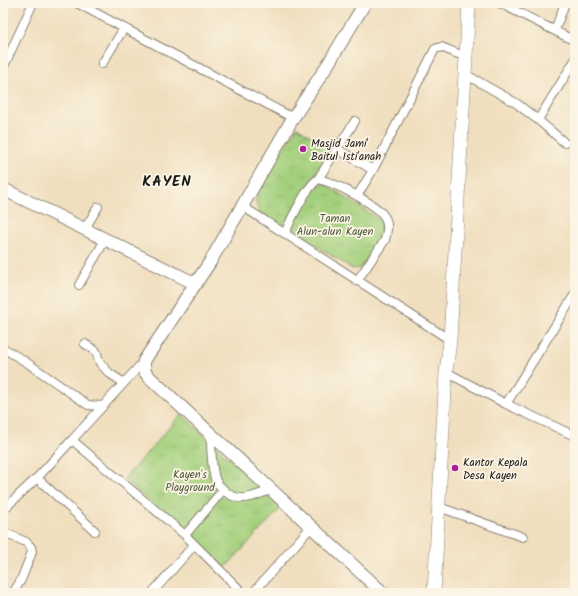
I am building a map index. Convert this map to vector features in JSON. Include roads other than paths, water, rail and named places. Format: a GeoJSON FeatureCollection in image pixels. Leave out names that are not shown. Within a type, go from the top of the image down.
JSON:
{"type":"FeatureCollection","features":[{"type":"Feature","properties":{"kind":"main road"},"geometry":{"type":"LineString","coordinates":[[434,593],[469,3]]}},
{"type":"Feature","properties":{"kind":"street"},"geometry":{"type":"LineString","coordinates":[[3,68],[33,3]]}},
{"type":"Feature","properties":{"kind":"street"},"geometry":{"type":"LineString","coordinates":[[77,3],[292,118]]}},
{"type":"Feature","properties":{"kind":"street"},"geometry":{"type":"LineString","coordinates":[[3,510],[37,478],[144,361],[210,262],[292,118],[327,66],[365,3]]}},
{"type":"Feature","properties":{"kind":"street"},"geometry":{"type":"LineString","coordinates":[[500,3],[575,41]]}},
{"type":"Feature","properties":{"kind":"street"},"geometry":{"type":"LineString","coordinates":[[555,30],[565,3]]}},
{"type":"Feature","properties":{"kind":"street"},"geometry":{"type":"LineString","coordinates":[[102,64],[124,28]]}},
{"type":"Feature","properties":{"kind":"street"},"geometry":{"type":"LineString","coordinates":[[357,196],[373,170],[435,49],[441,47],[466,57]]}},
{"type":"Feature","properties":{"kind":"street"},"geometry":{"type":"LineString","coordinates":[[538,120],[575,60]]}},
{"type":"Feature","properties":{"kind":"street"},"geometry":{"type":"LineString","coordinates":[[465,74],[516,103],[565,144]]}},
{"type":"Feature","properties":{"kind":"street"},"geometry":{"type":"LineString","coordinates":[[285,233],[289,222],[306,192],[318,179],[355,121]]}},
{"type":"Feature","properties":{"kind":"street"},"geometry":{"type":"LineString","coordinates":[[337,149],[373,170]]}},
{"type":"Feature","properties":{"kind":"street"},"geometry":{"type":"LineString","coordinates":[[318,179],[326,180],[357,196],[384,215],[387,223],[385,240],[357,281]]}},
{"type":"Feature","properties":{"kind":"street"},"geometry":{"type":"LineString","coordinates":[[3,189],[196,284]]}},
{"type":"Feature","properties":{"kind":"street"},"geometry":{"type":"LineString","coordinates":[[242,206],[450,340]]}},
{"type":"Feature","properties":{"kind":"street"},"geometry":{"type":"LineString","coordinates":[[84,230],[98,207]]}},
{"type":"Feature","properties":{"kind":"street"},"geometry":{"type":"LineString","coordinates":[[79,285],[105,240]]}},
{"type":"Feature","properties":{"kind":"street"},"geometry":{"type":"LineString","coordinates":[[506,404],[575,294]]}},
{"type":"Feature","properties":{"kind":"street"},"geometry":{"type":"LineString","coordinates":[[84,344],[96,351],[100,363],[109,373],[124,383]]}},
{"type":"Feature","properties":{"kind":"street"},"geometry":{"type":"LineString","coordinates":[[3,348],[88,405],[102,406]]}},
{"type":"Feature","properties":{"kind":"street"},"geometry":{"type":"LineString","coordinates":[[144,361],[144,370],[148,376],[383,593]]}},
{"type":"Feature","properties":{"kind":"street"},"geometry":{"type":"LineString","coordinates":[[446,372],[506,404],[575,436]]}},
{"type":"Feature","properties":{"kind":"street"},"geometry":{"type":"LineString","coordinates":[[210,434],[216,482],[223,490],[230,496],[240,498],[255,496],[270,490]]}},
{"type":"Feature","properties":{"kind":"street"},"geometry":{"type":"LineString","coordinates":[[72,440],[185,535],[243,593]]}},
{"type":"Feature","properties":{"kind":"street"},"geometry":{"type":"LineString","coordinates":[[37,478],[94,531]]}},
{"type":"Feature","properties":{"kind":"street"},"geometry":{"type":"LineString","coordinates":[[185,535],[223,490]]}},
{"type":"Feature","properties":{"kind":"street"},"geometry":{"type":"LineString","coordinates":[[439,507],[523,537]]}},
{"type":"Feature","properties":{"kind":"street"},"geometry":{"type":"LineString","coordinates":[[253,593],[311,527]]}},
{"type":"Feature","properties":{"kind":"street"},"geometry":{"type":"LineString","coordinates":[[3,532],[26,542],[31,547],[32,552],[14,593]]}},
{"type":"Feature","properties":{"kind":"street"},"geometry":{"type":"LineString","coordinates":[[152,593],[194,545]]}},
{"type":"Feature","properties":{"kind":"place","name":"Masjid Jami' Baitul Isti'anah"},"geometry":{"type":"Point","coordinates":[303,149]}},
{"type":"Feature","properties":{"kind":"place","name":"Kantor Kepala Desa Kayen"},"geometry":{"type":"Point","coordinates":[455,468]}},
{"type":"Feature","properties":{"kind":"district","name":"KAYEN"},"geometry":{"type":"Point","coordinates":[167,181]}},
{"type":"Feature","properties":{"kind":"park label","name":"Taman Alun-alun Kayen"},"geometry":{"type":"Point","coordinates":[335,224]}},
{"type":"Feature","properties":{"kind":"park label","name":"Kayen's Playground"},"geometry":{"type":"Point","coordinates":[190,480]}}]}
